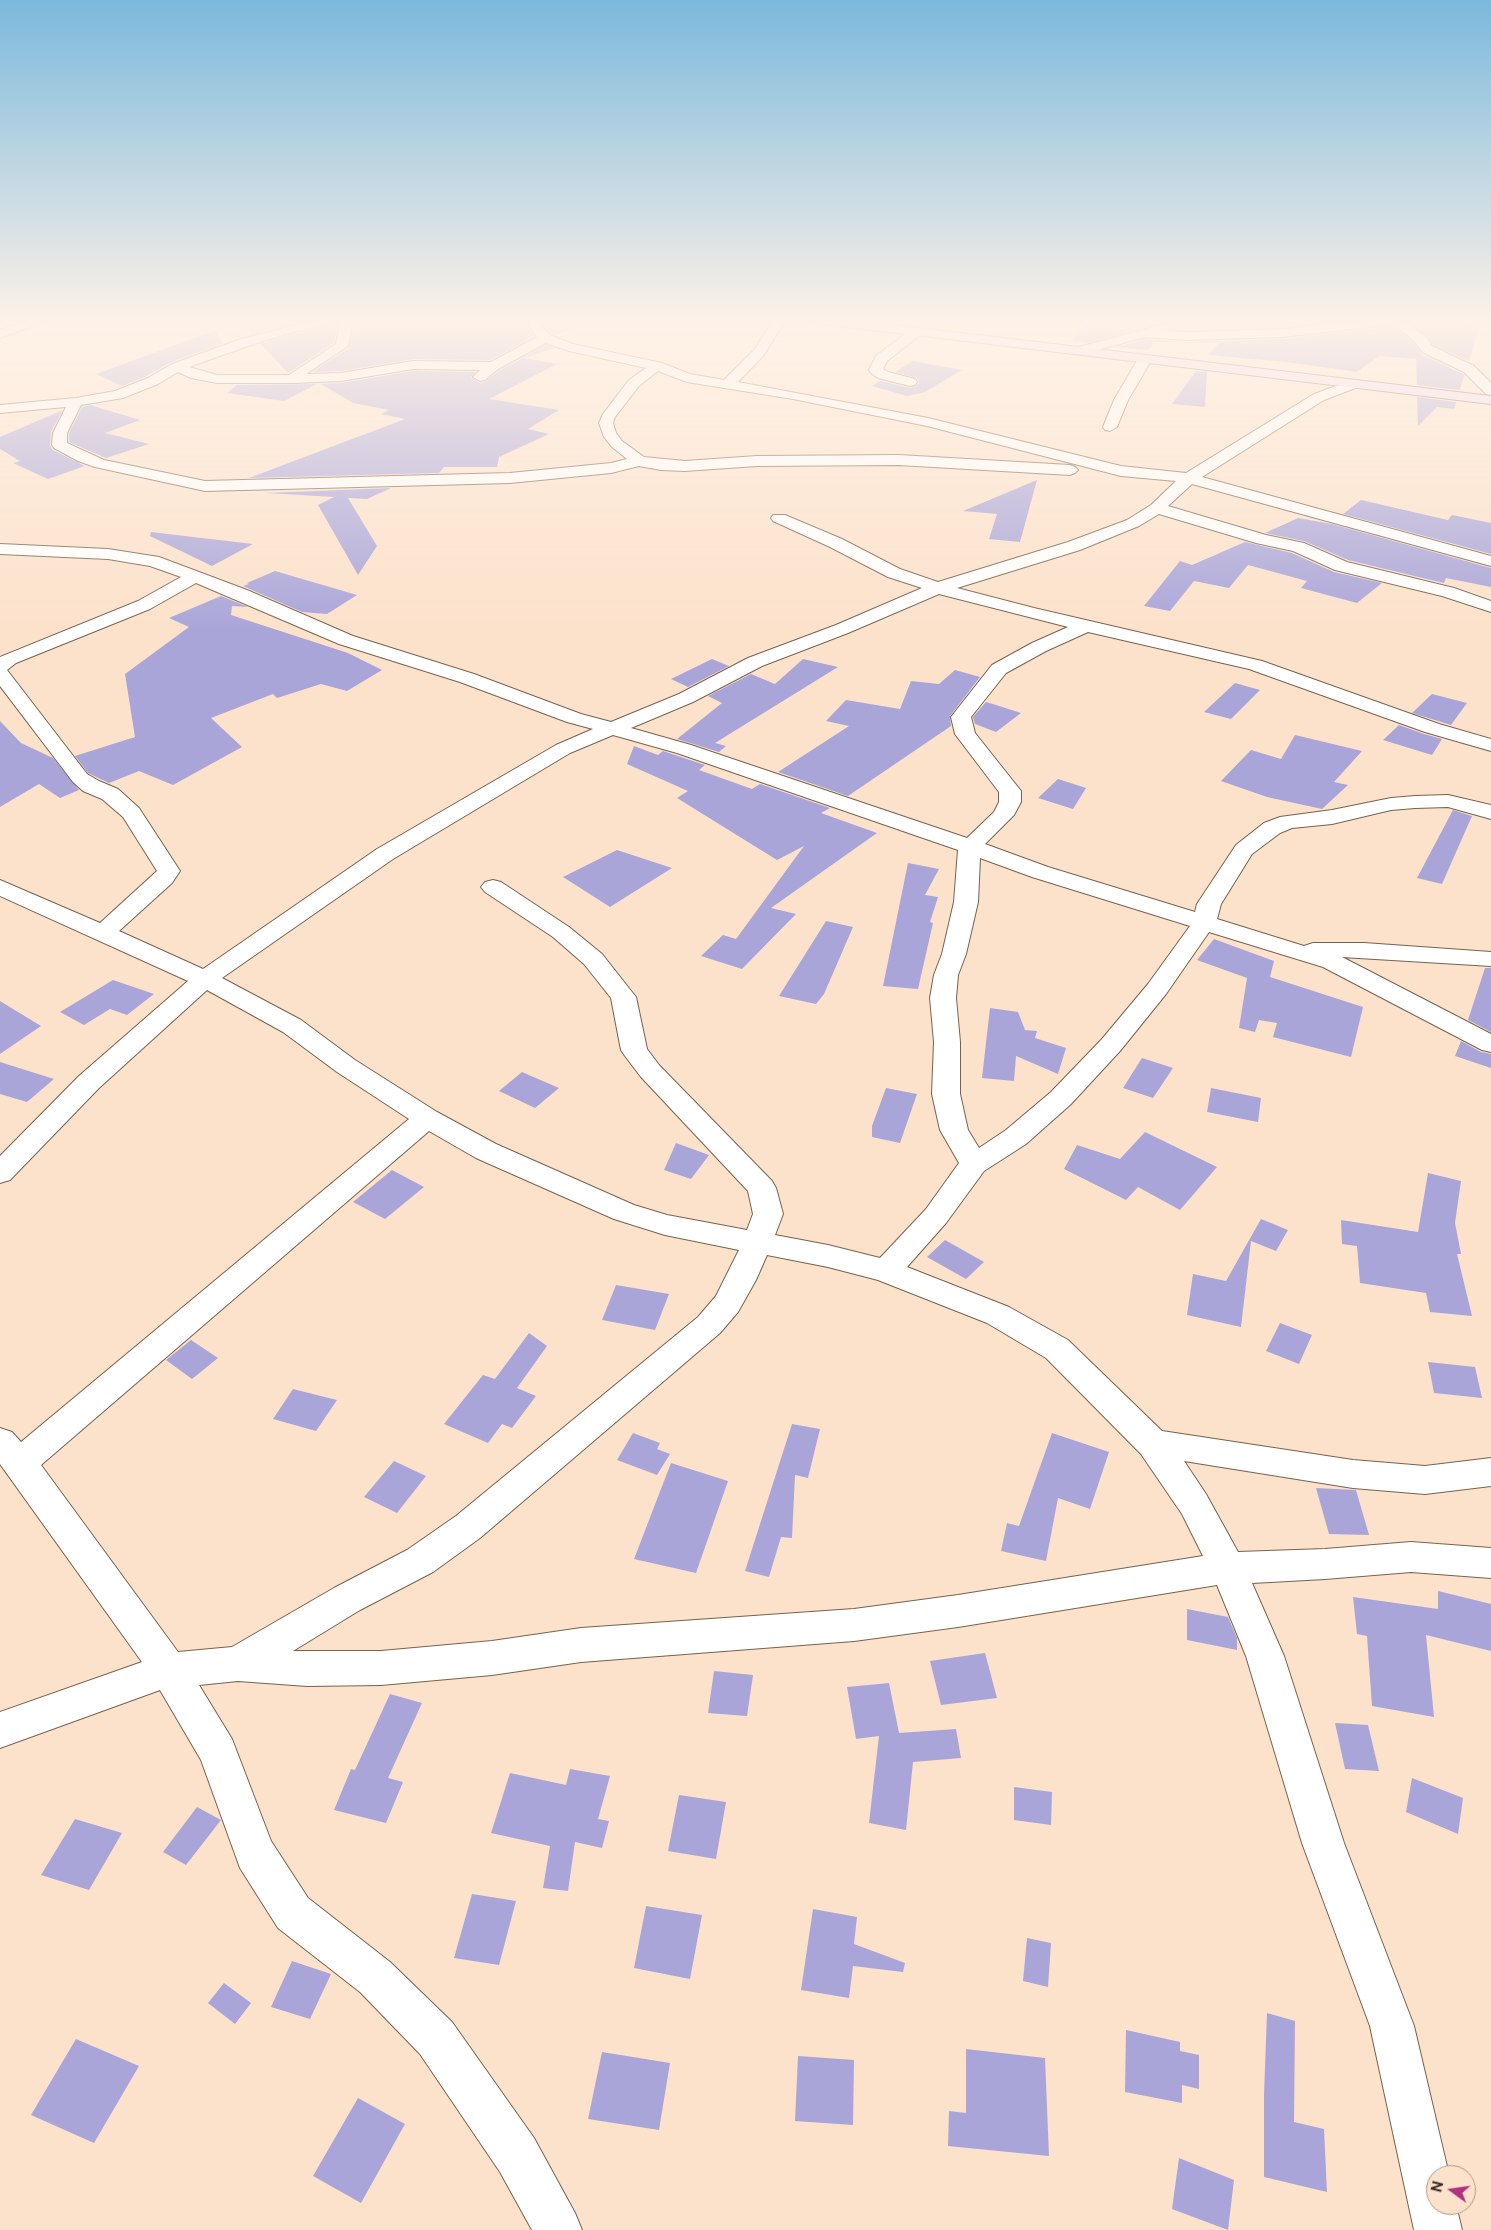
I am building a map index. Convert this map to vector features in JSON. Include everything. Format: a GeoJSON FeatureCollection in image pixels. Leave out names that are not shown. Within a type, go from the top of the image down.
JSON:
{"type":"FeatureCollection","features":[{"type":"Feature","properties":{"kind":"street"},"geometry":{"type":"LineString","coordinates":[[65,423],[60,433],[59,445],[70,452],[100,464],[205,486],[510,478],[611,468],[640,460],[685,466],[757,461],[916,461],[977,466],[1121,471],[1189,478],[1491,561]]}},
{"type":"Feature","properties":{"kind":"street"},"geometry":{"type":"LineString","coordinates":[[606,423],[609,434],[617,444],[640,460]]}},
{"type":"Feature","properties":{"kind":"street"},"geometry":{"type":"LineString","coordinates":[[928,423],[1121,471]]}},
{"type":"Feature","properties":{"kind":"street"},"geometry":{"type":"LineString","coordinates":[[1110,427],[1112,423]]}},
{"type":"Feature","properties":{"kind":"street"},"geometry":{"type":"LineString","coordinates":[[0,1173],[89,1082],[205,979],[331,890],[386,854],[563,749],[686,698],[755,662],[869,618],[938,588],[1074,546],[1133,523],[1157,508],[1189,478],[1277,423]]}},
{"type":"Feature","properties":{"kind":"street"},"geometry":{"type":"LineString","coordinates":[[952,428],[947,440],[959,446],[977,466]]}},
{"type":"Feature","properties":{"kind":"street"},"geometry":{"type":"LineString","coordinates":[[1157,508],[1262,540],[1298,547],[1341,566],[1448,592],[1491,607]]}},
{"type":"Feature","properties":{"kind":"street"},"geometry":{"type":"LineString","coordinates":[[780,518],[836,543],[894,573],[938,588],[1031,613],[1127,634],[1174,648],[1255,665],[1422,725],[1491,746]]}},
{"type":"Feature","properties":{"kind":"street"},"geometry":{"type":"LineString","coordinates":[[0,549],[80,551],[153,561],[241,594],[346,640],[467,678],[574,718],[684,749],[919,828],[969,848],[1076,884],[1205,921],[1332,962],[1491,1044]]}},
{"type":"Feature","properties":{"kind":"street"},"geometry":{"type":"LineString","coordinates":[[0,666],[9,660],[144,605],[196,576]]}},
{"type":"Feature","properties":{"kind":"street"},"geometry":{"type":"LineString","coordinates":[[974,1164],[954,1130],[946,1094],[947,1042],[943,998],[946,975],[954,954],[966,902],[969,848],[1003,815],[1010,802],[1010,792],[965,734],[961,717],[999,669],[1039,647],[1086,626]]}},
{"type":"Feature","properties":{"kind":"street"},"geometry":{"type":"LineString","coordinates":[[0,673],[80,778],[91,786],[110,794],[131,813],[169,871],[164,878],[102,934]]}},
{"type":"Feature","properties":{"kind":"street"},"geometry":{"type":"LineString","coordinates":[[886,1271],[936,1216],[974,1164],[1016,1137],[1067,1091],[1110,1045],[1157,989],[1205,921],[1208,904],[1244,850],[1272,828],[1288,822],[1332,817],[1391,804],[1415,802],[1448,801],[1491,812]]}},
{"type":"Feature","properties":{"kind":"street"},"geometry":{"type":"LineString","coordinates":[[0,887],[205,979],[292,1026],[346,1066],[427,1118],[486,1151],[624,1212],[665,1225],[758,1242],[886,1271],[998,1315],[1057,1349],[1153,1444],[1194,1504],[1228,1568],[1265,1656],[1323,1843],[1392,2026],[1438,2230]]}},
{"type":"Feature","properties":{"kind":"street"},"geometry":{"type":"LineString","coordinates":[[238,1664],[347,1599],[420,1561],[468,1527],[709,1325],[727,1304],[741,1280],[768,1214],[762,1188],[650,1071],[634,1050],[623,997],[593,959],[561,932],[493,887]]}},
{"type":"Feature","properties":{"kind":"street"},"geometry":{"type":"LineString","coordinates":[[1296,950],[1364,950],[1491,958]]}},
{"type":"Feature","properties":{"kind":"street"},"geometry":{"type":"LineString","coordinates":[[427,1118],[10,1452],[169,1670],[218,1752],[255,1853],[293,1913],[375,1977],[436,2038],[517,2155],[558,2230]]}},
{"type":"Feature","properties":{"kind":"street"},"geometry":{"type":"LineString","coordinates":[[1153,1444],[1204,1450],[1275,1463],[1353,1474],[1426,1480],[1491,1472]]}},
{"type":"Feature","properties":{"kind":"street"},"geometry":{"type":"LineString","coordinates":[[0,1730],[169,1670],[238,1664],[307,1669],[381,1668],[492,1658],[581,1644],[854,1626],[1228,1568],[1326,1564],[1411,1557],[1491,1564]]}},
{"type":"Feature","properties":{"kind":"building"},"geometry":{"type":"Polygon","coordinates":[[[33,423],[56,423],[51,432],[50,446],[53,450],[85,466],[48,479],[13,463],[20,461],[0,449],[0,437],[33,423]]]}},
{"type":"Feature","properties":{"kind":"building"},"geometry":{"type":"Polygon","coordinates":[[[74,423],[132,423],[105,433],[149,444],[106,458],[69,442],[69,433],[74,423]]]}},
{"type":"Feature","properties":{"kind":"building"},"geometry":{"type":"Polygon","coordinates":[[[394,423],[538,423],[528,429],[549,434],[499,457],[497,467],[444,467],[439,473],[249,478],[394,423]]]}},
{"type":"Feature","properties":{"kind":"building"},"geometry":{"type":"Polygon","coordinates":[[[1037,480],[1020,542],[989,539],[997,514],[963,511],[1037,480]]]}},
{"type":"Feature","properties":{"kind":"building"},"geometry":{"type":"Polygon","coordinates":[[[391,488],[367,499],[348,498],[377,546],[358,575],[318,505],[334,497],[266,493],[391,488]]]}},
{"type":"Feature","properties":{"kind":"building"},"geometry":{"type":"Polygon","coordinates":[[[1361,500],[1448,520],[1452,515],[1491,523],[1491,554],[1343,514],[1361,500]]]}},
{"type":"Feature","properties":{"kind":"building"},"geometry":{"type":"Polygon","coordinates":[[[1298,518],[1332,524],[1491,568],[1491,587],[1446,578],[1444,583],[1435,581],[1348,560],[1304,541],[1265,533],[1298,518]]]}},
{"type":"Feature","properties":{"kind":"building"},"geometry":{"type":"Polygon","coordinates":[[[151,532],[253,544],[212,566],[150,536],[151,532]]]}},
{"type":"Feature","properties":{"kind":"building"},"geometry":{"type":"Polygon","coordinates":[[[1245,542],[1292,553],[1334,572],[1382,583],[1357,603],[1301,588],[1307,581],[1248,565],[1229,588],[1194,581],[1170,611],[1144,606],[1180,561],[1192,565],[1245,542]]]}},
{"type":"Feature","properties":{"kind":"building"},"geometry":{"type":"Polygon","coordinates":[[[275,571],[357,595],[327,614],[302,612],[243,586],[275,571]]]}},
{"type":"Feature","properties":{"kind":"building"},"geometry":{"type":"Polygon","coordinates":[[[221,596],[248,607],[232,606],[231,615],[348,653],[382,670],[347,691],[321,684],[277,698],[273,694],[211,718],[242,747],[173,785],[139,771],[109,783],[88,773],[75,756],[135,737],[125,674],[189,627],[169,618],[221,596]]]}},
{"type":"Feature","properties":{"kind":"building"},"geometry":{"type":"Polygon","coordinates":[[[712,659],[729,666],[688,687],[671,679],[712,659]]]}},
{"type":"Feature","properties":{"kind":"building"},"geometry":{"type":"Polygon","coordinates":[[[803,659],[838,667],[715,743],[726,746],[719,752],[677,739],[722,703],[708,696],[751,674],[775,684],[803,659]]]}},
{"type":"Feature","properties":{"kind":"building"},"geometry":{"type":"Polygon","coordinates":[[[955,670],[980,677],[950,716],[951,726],[848,796],[778,772],[849,726],[826,721],[846,700],[900,709],[911,681],[939,684],[955,670]]]}},
{"type":"Feature","properties":{"kind":"building"},"geometry":{"type":"Polygon","coordinates":[[[1235,683],[1260,690],[1231,719],[1204,712],[1235,683]]]}},
{"type":"Feature","properties":{"kind":"building"},"geometry":{"type":"Polygon","coordinates":[[[1432,694],[1467,703],[1451,725],[1412,713],[1432,694]]]}},
{"type":"Feature","properties":{"kind":"building"},"geometry":{"type":"Polygon","coordinates":[[[986,702],[1021,713],[996,732],[975,724],[973,717],[986,702]]]}},
{"type":"Feature","properties":{"kind":"building"},"geometry":{"type":"Polygon","coordinates":[[[0,721],[21,743],[53,758],[79,790],[60,798],[39,784],[0,807],[0,721]]]}},
{"type":"Feature","properties":{"kind":"building"},"geometry":{"type":"Polygon","coordinates":[[[1399,725],[1442,739],[1432,755],[1383,740],[1399,725]]]}},
{"type":"Feature","properties":{"kind":"building"},"geometry":{"type":"Polygon","coordinates":[[[1295,735],[1362,751],[1334,782],[1348,785],[1322,809],[1267,797],[1221,781],[1251,750],[1281,759],[1295,735]]]}},
{"type":"Feature","properties":{"kind":"building"},"geometry":{"type":"Polygon","coordinates":[[[634,746],[658,755],[663,751],[705,765],[699,770],[752,789],[760,784],[830,808],[821,813],[877,833],[771,908],[796,914],[742,969],[701,956],[723,935],[736,939],[804,846],[777,860],[677,798],[688,791],[627,764],[634,746]]]}},
{"type":"Feature","properties":{"kind":"building"},"geometry":{"type":"Polygon","coordinates":[[[1058,779],[1086,788],[1073,809],[1038,798],[1058,779]]]}},
{"type":"Feature","properties":{"kind":"building"},"geometry":{"type":"Polygon","coordinates":[[[1453,810],[1472,816],[1442,884],[1417,878],[1453,810]]]}},
{"type":"Feature","properties":{"kind":"building"},"geometry":{"type":"Polygon","coordinates":[[[617,850],[672,868],[610,907],[563,877],[617,850]]]}},
{"type":"Feature","properties":{"kind":"building"},"geometry":{"type":"Polygon","coordinates":[[[908,863],[939,869],[925,895],[938,897],[930,922],[933,923],[918,989],[883,986],[908,863]]]}},
{"type":"Feature","properties":{"kind":"building"},"geometry":{"type":"Polygon","coordinates":[[[826,921],[853,927],[824,994],[816,1004],[779,996],[826,921]]]}},
{"type":"Feature","properties":{"kind":"building"},"geometry":{"type":"Polygon","coordinates":[[[1214,939],[1274,961],[1270,977],[1363,1007],[1351,1057],[1273,1037],[1277,1023],[1259,1020],[1255,1032],[1239,1028],[1247,978],[1197,960],[1214,939]]]}},
{"type":"Feature","properties":{"kind":"building"},"geometry":{"type":"Polygon","coordinates":[[[1485,968],[1491,968],[1491,1032],[1468,1020],[1485,968]]]}},
{"type":"Feature","properties":{"kind":"building"},"geometry":{"type":"Polygon","coordinates":[[[113,980],[154,994],[127,1015],[110,1009],[84,1025],[60,1012],[113,980]]]}},
{"type":"Feature","properties":{"kind":"building"},"geometry":{"type":"Polygon","coordinates":[[[0,1001],[41,1026],[0,1054],[0,1001]]]}},
{"type":"Feature","properties":{"kind":"building"},"geometry":{"type":"Polygon","coordinates":[[[990,1008],[1018,1012],[1025,1030],[1037,1031],[1035,1038],[1066,1048],[1058,1074],[1016,1056],[1014,1081],[982,1078],[990,1008]]]}},
{"type":"Feature","properties":{"kind":"building"},"geometry":{"type":"Polygon","coordinates":[[[1461,1041],[1481,1052],[1491,1054],[1491,1068],[1455,1056],[1461,1041]]]}},
{"type":"Feature","properties":{"kind":"building"},"geometry":{"type":"Polygon","coordinates":[[[1142,1058],[1173,1068],[1153,1098],[1123,1088],[1142,1058]]]}},
{"type":"Feature","properties":{"kind":"building"},"geometry":{"type":"Polygon","coordinates":[[[0,1062],[54,1079],[27,1102],[0,1094],[0,1062]]]}},
{"type":"Feature","properties":{"kind":"building"},"geometry":{"type":"Polygon","coordinates":[[[522,1072],[559,1088],[535,1108],[499,1091],[522,1072]]]}},
{"type":"Feature","properties":{"kind":"building"},"geometry":{"type":"Polygon","coordinates":[[[886,1088],[917,1094],[900,1143],[872,1137],[872,1126],[886,1088]]]}},
{"type":"Feature","properties":{"kind":"building"},"geometry":{"type":"Polygon","coordinates":[[[1211,1088],[1261,1098],[1258,1122],[1207,1112],[1211,1088]]]}},
{"type":"Feature","properties":{"kind":"building"},"geometry":{"type":"Polygon","coordinates":[[[1145,1132],[1217,1167],[1180,1210],[1138,1187],[1126,1200],[1064,1169],[1077,1145],[1120,1159],[1145,1132]]]}},
{"type":"Feature","properties":{"kind":"building"},"geometry":{"type":"Polygon","coordinates":[[[676,1143],[709,1155],[691,1179],[664,1170],[676,1143]]]}},
{"type":"Feature","properties":{"kind":"building"},"geometry":{"type":"Polygon","coordinates":[[[392,1170],[424,1187],[385,1219],[353,1202],[392,1170]]]}},
{"type":"Feature","properties":{"kind":"building"},"geometry":{"type":"Polygon","coordinates":[[[1428,1173],[1461,1181],[1455,1223],[1461,1254],[1457,1254],[1472,1316],[1430,1312],[1426,1293],[1360,1283],[1357,1246],[1342,1244],[1341,1220],[1418,1232],[1428,1173]]]}},
{"type":"Feature","properties":{"kind":"building"},"geometry":{"type":"Polygon","coordinates":[[[1261,1219],[1288,1230],[1276,1251],[1251,1241],[1241,1327],[1187,1315],[1193,1274],[1226,1281],[1261,1219]]]}},
{"type":"Feature","properties":{"kind":"building"},"geometry":{"type":"Polygon","coordinates":[[[945,1240],[984,1262],[966,1279],[927,1257],[945,1240]]]}},
{"type":"Feature","properties":{"kind":"building"},"geometry":{"type":"Polygon","coordinates":[[[616,1285],[669,1294],[655,1330],[602,1320],[616,1285]]]}},
{"type":"Feature","properties":{"kind":"building"},"geometry":{"type":"Polygon","coordinates":[[[1280,1323],[1312,1335],[1299,1364],[1266,1351],[1280,1323]]]}},
{"type":"Feature","properties":{"kind":"building"},"geometry":{"type":"Polygon","coordinates":[[[529,1333],[547,1346],[517,1388],[536,1396],[512,1428],[502,1424],[488,1443],[444,1424],[483,1375],[495,1379],[529,1333]]]}},
{"type":"Feature","properties":{"kind":"building"},"geometry":{"type":"Polygon","coordinates":[[[191,1340],[218,1358],[192,1379],[166,1360],[191,1340]]]}},
{"type":"Feature","properties":{"kind":"building"},"geometry":{"type":"Polygon","coordinates":[[[1428,1362],[1475,1367],[1482,1398],[1434,1393],[1428,1362]]]}},
{"type":"Feature","properties":{"kind":"building"},"geometry":{"type":"Polygon","coordinates":[[[293,1389],[337,1400],[316,1431],[273,1419],[293,1389]]]}},
{"type":"Feature","properties":{"kind":"building"},"geometry":{"type":"Polygon","coordinates":[[[792,1424],[820,1429],[808,1478],[795,1475],[792,1538],[781,1537],[769,1577],[745,1571],[792,1424]]]}},
{"type":"Feature","properties":{"kind":"building"},"geometry":{"type":"Polygon","coordinates":[[[633,1433],[660,1443],[657,1449],[670,1454],[657,1475],[617,1460],[633,1433]]]}},
{"type":"Feature","properties":{"kind":"building"},"geometry":{"type":"Polygon","coordinates":[[[1052,1433],[1109,1452],[1090,1509],[1058,1498],[1046,1561],[1001,1551],[1007,1523],[1019,1526],[1052,1433]]]}},
{"type":"Feature","properties":{"kind":"building"},"geometry":{"type":"Polygon","coordinates":[[[394,1461],[426,1476],[397,1513],[364,1497],[394,1461]]]}},
{"type":"Feature","properties":{"kind":"building"},"geometry":{"type":"Polygon","coordinates":[[[671,1463],[728,1481],[696,1573],[634,1559],[671,1463]]]}},
{"type":"Feature","properties":{"kind":"building"},"geometry":{"type":"Polygon","coordinates":[[[1316,1488],[1356,1490],[1369,1535],[1329,1534],[1316,1488]]]}},
{"type":"Feature","properties":{"kind":"building"},"geometry":{"type":"Polygon","coordinates":[[[1438,1591],[1491,1604],[1491,1651],[1426,1635],[1434,1717],[1372,1706],[1367,1636],[1357,1634],[1353,1597],[1438,1609],[1438,1591]]]}},
{"type":"Feature","properties":{"kind":"building"},"geometry":{"type":"Polygon","coordinates":[[[1187,1609],[1228,1617],[1237,1638],[1237,1650],[1187,1640],[1187,1609]]]}},
{"type":"Feature","properties":{"kind":"building"},"geometry":{"type":"Polygon","coordinates":[[[985,1653],[997,1698],[941,1705],[930,1661],[985,1653]]]}},
{"type":"Feature","properties":{"kind":"building"},"geometry":{"type":"Polygon","coordinates":[[[714,1671],[753,1675],[747,1716],[708,1713],[714,1671]]]}},
{"type":"Feature","properties":{"kind":"building"},"geometry":{"type":"Polygon","coordinates":[[[889,1683],[899,1733],[956,1729],[961,1758],[913,1762],[906,1830],[869,1823],[879,1736],[856,1739],[847,1687],[889,1683]]]}},
{"type":"Feature","properties":{"kind":"building"},"geometry":{"type":"Polygon","coordinates":[[[390,1694],[422,1703],[388,1778],[403,1782],[386,1823],[334,1810],[351,1769],[355,1770],[390,1694]]]}},
{"type":"Feature","properties":{"kind":"building"},"geometry":{"type":"Polygon","coordinates":[[[1335,1723],[1368,1725],[1379,1771],[1345,1769],[1335,1723]]]}},
{"type":"Feature","properties":{"kind":"building"},"geometry":{"type":"Polygon","coordinates":[[[570,1769],[610,1776],[598,1819],[609,1821],[602,1848],[575,1842],[568,1891],[543,1888],[550,1846],[491,1833],[510,1773],[566,1785],[570,1769]]]}},
{"type":"Feature","properties":{"kind":"building"},"geometry":{"type":"Polygon","coordinates":[[[1412,1778],[1463,1798],[1458,1834],[1406,1812],[1412,1778]]]}},
{"type":"Feature","properties":{"kind":"building"},"geometry":{"type":"Polygon","coordinates":[[[1014,1787],[1052,1792],[1051,1825],[1014,1820],[1014,1787]]]}},
{"type":"Feature","properties":{"kind":"building"},"geometry":{"type":"Polygon","coordinates":[[[679,1795],[726,1802],[716,1859],[668,1851],[679,1795]]]}},
{"type":"Feature","properties":{"kind":"building"},"geometry":{"type":"Polygon","coordinates":[[[197,1807],[221,1820],[186,1865],[163,1852],[197,1807]]]}},
{"type":"Feature","properties":{"kind":"building"},"geometry":{"type":"Polygon","coordinates":[[[75,1819],[122,1833],[89,1890],[41,1875],[75,1819]]]}},
{"type":"Feature","properties":{"kind":"building"},"geometry":{"type":"Polygon","coordinates":[[[472,1894],[516,1901],[499,1965],[454,1958],[472,1894]]]}},
{"type":"Feature","properties":{"kind":"building"},"geometry":{"type":"Polygon","coordinates":[[[646,1906],[702,1915],[690,1979],[634,1968],[646,1906]]]}},
{"type":"Feature","properties":{"kind":"building"},"geometry":{"type":"Polygon","coordinates":[[[813,1909],[857,1917],[854,1944],[905,1963],[903,1972],[853,1966],[849,1998],[801,1990],[813,1909]]]}},
{"type":"Feature","properties":{"kind":"building"},"geometry":{"type":"Polygon","coordinates":[[[1027,1938],[1051,1943],[1048,1987],[1023,1981],[1027,1938]]]}},
{"type":"Feature","properties":{"kind":"building"},"geometry":{"type":"Polygon","coordinates":[[[292,1961],[331,1974],[310,2019],[271,2007],[292,1961]]]}},
{"type":"Feature","properties":{"kind":"building"},"geometry":{"type":"Polygon","coordinates":[[[224,1983],[251,2003],[235,2024],[208,2003],[224,1983]]]}},
{"type":"Feature","properties":{"kind":"building"},"geometry":{"type":"Polygon","coordinates":[[[1267,2013],[1295,2021],[1294,2122],[1324,2129],[1327,2192],[1264,2177],[1267,2013]]]}},
{"type":"Feature","properties":{"kind":"building"},"geometry":{"type":"Polygon","coordinates":[[[1126,2030],[1180,2042],[1180,2051],[1199,2055],[1199,2089],[1182,2085],[1182,2103],[1125,2092],[1126,2030]]]}},
{"type":"Feature","properties":{"kind":"building"},"geometry":{"type":"Polygon","coordinates":[[[76,2039],[139,2066],[94,2143],[31,2115],[76,2039]]]}},
{"type":"Feature","properties":{"kind":"building"},"geometry":{"type":"Polygon","coordinates":[[[966,2049],[1045,2058],[1049,2156],[948,2146],[949,2111],[966,2113],[966,2049]]]}},
{"type":"Feature","properties":{"kind":"building"},"geometry":{"type":"Polygon","coordinates":[[[602,2052],[670,2063],[659,2130],[588,2119],[602,2052]]]}},
{"type":"Feature","properties":{"kind":"building"},"geometry":{"type":"Polygon","coordinates":[[[798,2056],[854,2060],[853,2125],[795,2121],[798,2056]]]}},
{"type":"Feature","properties":{"kind":"building"},"geometry":{"type":"Polygon","coordinates":[[[358,2098],[405,2124],[361,2203],[313,2176],[358,2098]]]}},
{"type":"Feature","properties":{"kind":"building"},"geometry":{"type":"Polygon","coordinates":[[[1179,2158],[1234,2180],[1228,2230],[1172,2209],[1179,2158]]]}}]}
